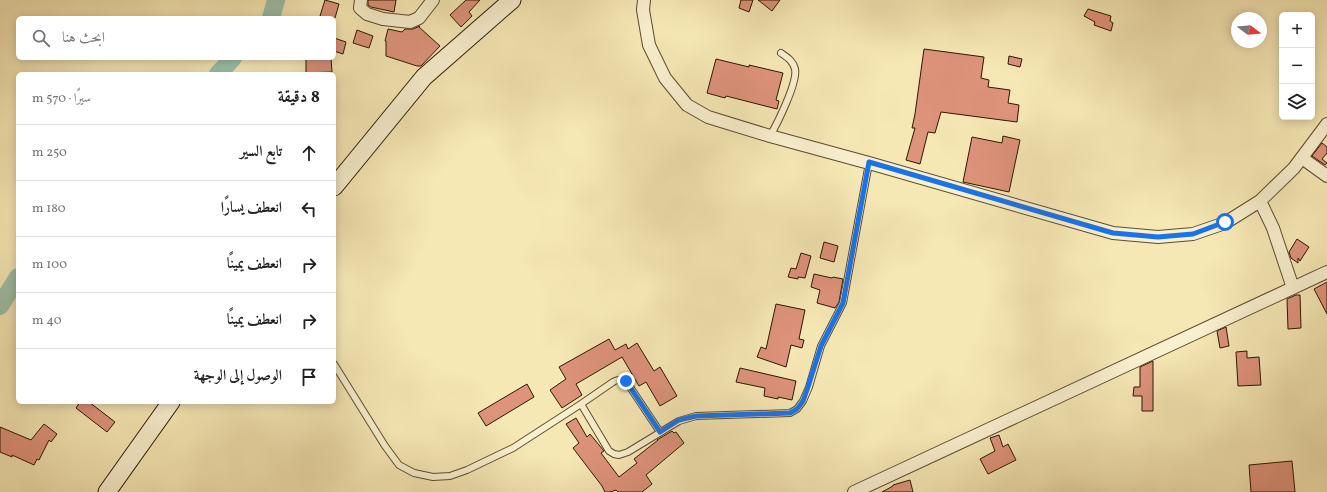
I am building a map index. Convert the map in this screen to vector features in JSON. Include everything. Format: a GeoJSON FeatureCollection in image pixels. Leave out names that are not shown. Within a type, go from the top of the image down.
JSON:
{"type":"FeatureCollection","features":[{"type":"Feature","properties":{"kind":"main road"},"geometry":{"type":"LineString","coordinates":[[336,185],[424,77],[512,0]]}},
{"type":"Feature","properties":{"kind":"main road"},"geometry":{"type":"LineString","coordinates":[[107,492],[171,404]]}},
{"type":"Feature","properties":{"kind":"street"},"geometry":{"type":"LineString","coordinates":[[361,0],[360,8],[367,14],[383,19],[410,22],[419,18],[433,0]]}},
{"type":"Feature","properties":{"kind":"street"},"geometry":{"type":"LineString","coordinates":[[644,0],[643,10],[649,46],[664,78],[687,105],[708,117],[1113,233],[1158,237],[1193,234],[1225,222],[1260,201],[1294,168],[1327,124]]}},
{"type":"Feature","properties":{"kind":"street"},"geometry":{"type":"LineString","coordinates":[[1302,158],[1327,176]]}},
{"type":"Feature","properties":{"kind":"street"},"geometry":{"type":"LineString","coordinates":[[1260,201],[1273,228],[1293,288]]}},
{"type":"Feature","properties":{"kind":"street"},"geometry":{"type":"LineString","coordinates":[[854,492],[1327,272]]}},
{"type":"Feature","properties":{"kind":"lane"},"geometry":{"type":"LineString","coordinates":[[770,136],[778,123],[794,82],[795,70],[791,60],[781,53]]}},
{"type":"Feature","properties":{"kind":"lane"},"geometry":{"type":"LineString","coordinates":[[581,404],[609,451],[618,455],[628,452],[679,420],[696,416],[790,413],[797,409],[803,401],[821,346],[843,303],[869,162]]}},
{"type":"Feature","properties":{"kind":"lane"},"geometry":{"type":"LineString","coordinates":[[336,367],[385,446],[399,465],[414,473],[433,477],[450,476],[467,470],[507,451],[613,382],[622,379],[626,381],[660,432]]}},
{"type":"Feature","properties":{"kind":"building"},"geometry":{"type":"Polygon","coordinates":[[[325,0],[339,4],[336,16],[320,16],[325,0]]]}},
{"type":"Feature","properties":{"kind":"building"},"geometry":{"type":"Polygon","coordinates":[[[368,0],[396,0],[394,12],[371,7],[368,5],[368,0]]]}},
{"type":"Feature","properties":{"kind":"building"},"geometry":{"type":"Polygon","coordinates":[[[466,0],[480,0],[469,12],[472,16],[461,27],[450,15],[466,0]]]}},
{"type":"Feature","properties":{"kind":"building"},"geometry":{"type":"Polygon","coordinates":[[[741,0],[753,0],[749,12],[739,8],[741,0]]]}},
{"type":"Feature","properties":{"kind":"building"},"geometry":{"type":"Polygon","coordinates":[[[758,0],[780,0],[772,11],[758,0]]]}},
{"type":"Feature","properties":{"kind":"building"},"geometry":{"type":"Polygon","coordinates":[[[1088,9],[1111,16],[1110,21],[1113,23],[1111,31],[1094,25],[1095,22],[1084,16],[1088,9]]]}},
{"type":"Feature","properties":{"kind":"building"},"geometry":{"type":"Polygon","coordinates":[[[420,26],[419,27],[440,46],[421,66],[386,56],[385,41],[388,29],[402,32],[405,29],[413,29],[420,26]]]}},
{"type":"Feature","properties":{"kind":"building"},"geometry":{"type":"Polygon","coordinates":[[[357,30],[373,36],[369,48],[353,43],[357,30]]]}},
{"type":"Feature","properties":{"kind":"building"},"geometry":{"type":"Polygon","coordinates":[[[336,39],[346,42],[343,54],[336,52],[336,39]]]}},
{"type":"Feature","properties":{"kind":"building"},"geometry":{"type":"Polygon","coordinates":[[[924,49],[984,57],[981,78],[989,80],[988,87],[1010,90],[1008,103],[1019,105],[1017,122],[941,112],[935,133],[928,132],[920,164],[906,160],[915,128],[912,128],[924,49]]]}},
{"type":"Feature","properties":{"kind":"building"},"geometry":{"type":"Polygon","coordinates":[[[1009,56],[1022,59],[1020,67],[1008,64],[1009,56]]]}},
{"type":"Feature","properties":{"kind":"building"},"geometry":{"type":"Polygon","coordinates":[[[716,59],[783,73],[776,100],[779,101],[777,109],[726,96],[725,98],[707,93],[716,59]]]}},
{"type":"Feature","properties":{"kind":"building"},"geometry":{"type":"Polygon","coordinates":[[[306,60],[331,60],[332,72],[306,72],[306,60]]]}},
{"type":"Feature","properties":{"kind":"building"},"geometry":{"type":"Polygon","coordinates":[[[1003,136],[1020,140],[1009,192],[963,182],[972,137],[1002,143],[1003,136]]]}},
{"type":"Feature","properties":{"kind":"building"},"geometry":{"type":"Polygon","coordinates":[[[1322,143],[1327,147],[1327,153],[1322,159],[1327,163],[1325,165],[1312,156],[1322,143]]]}},
{"type":"Feature","properties":{"kind":"building"},"geometry":{"type":"Polygon","coordinates":[[[1297,239],[1309,247],[1300,261],[1298,258],[1298,263],[1291,258],[1289,252],[1297,239]]]}},
{"type":"Feature","properties":{"kind":"building"},"geometry":{"type":"Polygon","coordinates":[[[824,242],[838,246],[834,262],[820,258],[824,242]]]}},
{"type":"Feature","properties":{"kind":"building"},"geometry":{"type":"Polygon","coordinates":[[[801,253],[811,256],[805,278],[798,277],[798,279],[788,277],[791,268],[796,269],[801,253]]]}},
{"type":"Feature","properties":{"kind":"building"},"geometry":{"type":"Polygon","coordinates":[[[814,274],[843,279],[839,302],[835,308],[817,303],[820,290],[811,287],[814,274]]]}},
{"type":"Feature","properties":{"kind":"building"},"geometry":{"type":"Polygon","coordinates":[[[1327,282],[1327,314],[1314,289],[1327,282]]]}},
{"type":"Feature","properties":{"kind":"building"},"geometry":{"type":"Polygon","coordinates":[[[1300,295],[1301,328],[1288,329],[1287,299],[1300,295]]]}},
{"type":"Feature","properties":{"kind":"building"},"geometry":{"type":"Polygon","coordinates":[[[776,304],[805,310],[799,339],[804,340],[802,348],[791,345],[786,367],[757,357],[761,347],[766,349],[776,304]]]}},
{"type":"Feature","properties":{"kind":"building"},"geometry":{"type":"Polygon","coordinates":[[[1226,327],[1229,346],[1220,348],[1217,331],[1226,327]]]}},
{"type":"Feature","properties":{"kind":"building"},"geometry":{"type":"Polygon","coordinates":[[[609,339],[615,350],[626,344],[628,349],[637,343],[654,371],[660,367],[677,396],[660,406],[646,382],[639,386],[622,357],[576,384],[582,395],[562,408],[550,390],[566,379],[559,367],[609,339]]]}},
{"type":"Feature","properties":{"kind":"building"},"geometry":{"type":"Polygon","coordinates":[[[1247,351],[1247,358],[1259,357],[1261,385],[1238,386],[1236,352],[1247,351]]]}},
{"type":"Feature","properties":{"kind":"building"},"geometry":{"type":"Polygon","coordinates":[[[1153,361],[1153,411],[1142,411],[1142,396],[1133,396],[1134,387],[1140,387],[1140,367],[1153,361]]]}},
{"type":"Feature","properties":{"kind":"building"},"geometry":{"type":"Polygon","coordinates":[[[740,368],[796,381],[792,400],[764,396],[765,388],[736,382],[740,368]]]}},
{"type":"Feature","properties":{"kind":"building"},"geometry":{"type":"Polygon","coordinates":[[[527,384],[534,397],[486,426],[478,413],[527,384]]]}},
{"type":"Feature","properties":{"kind":"building"},"geometry":{"type":"Polygon","coordinates":[[[79,404],[92,404],[115,422],[107,432],[76,408],[79,404]]]}},
{"type":"Feature","properties":{"kind":"building"},"geometry":{"type":"Polygon","coordinates":[[[576,418],[587,437],[590,434],[604,451],[601,453],[619,477],[637,463],[634,459],[657,440],[672,431],[674,433],[676,432],[684,443],[646,475],[652,484],[642,492],[618,492],[616,490],[605,492],[573,448],[579,443],[566,424],[576,418]]]}},
{"type":"Feature","properties":{"kind":"building"},"geometry":{"type":"Polygon","coordinates":[[[44,424],[57,434],[51,442],[49,440],[39,460],[37,459],[34,465],[12,455],[12,457],[0,452],[0,427],[31,440],[44,424]]]}},
{"type":"Feature","properties":{"kind":"building"},"geometry":{"type":"Polygon","coordinates":[[[999,435],[1003,447],[1008,444],[1016,460],[988,474],[980,459],[995,451],[990,438],[999,435]]]}},
{"type":"Feature","properties":{"kind":"building"},"geometry":{"type":"Polygon","coordinates":[[[1292,461],[1295,492],[1251,492],[1249,465],[1292,461]]]}},
{"type":"Feature","properties":{"kind":"building"},"geometry":{"type":"Polygon","coordinates":[[[910,480],[913,492],[882,492],[893,485],[910,480]]]}},
{"type":"Feature","properties":{"kind":"waterway"},"geometry":{"type":"LineString","coordinates":[[272,16],[276,0]]}},
{"type":"Feature","properties":{"kind":"waterway"},"geometry":{"type":"LineString","coordinates":[[220,72],[231,60]]}},
{"type":"Feature","properties":{"kind":"waterway"},"geometry":{"type":"LineString","coordinates":[[0,306],[16,280]]}},
{"type":"Feature","properties":{"kind":"route"},"geometry":{"type":"LineString","coordinates":[[626,381],[660,432],[679,420],[696,416],[790,413],[797,409],[803,401],[821,346],[843,303],[869,162],[1113,233],[1158,237],[1193,234],[1225,222]]}}]}
